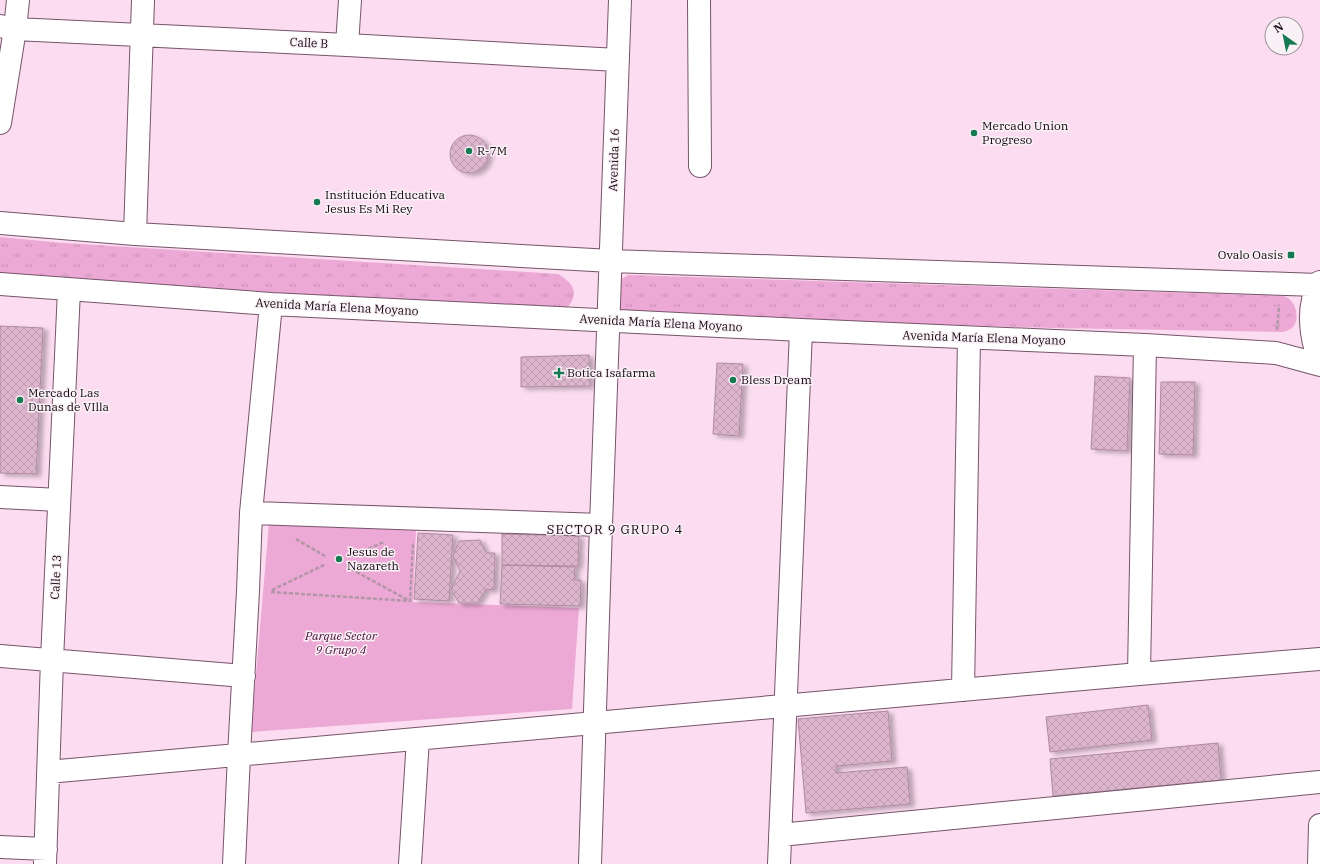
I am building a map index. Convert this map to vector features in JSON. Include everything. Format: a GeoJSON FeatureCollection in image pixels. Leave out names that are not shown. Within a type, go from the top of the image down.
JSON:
{"type":"FeatureCollection","features":[{"type":"Feature","properties":{"kind":"street"},"geometry":{"type":"LineString","coordinates":[[0,123],[8,28],[18,0]]}},
{"type":"Feature","properties":{"kind":"street"},"geometry":{"type":"LineString","coordinates":[[135,234],[143,0]]}},
{"type":"Feature","properties":{"kind":"street"},"geometry":{"type":"LineString","coordinates":[[348,45],[350,0]]}},
{"type":"Feature","properties":{"kind":"street","name":"Avenida 16"},"geometry":{"type":"LineString","coordinates":[[590,864],[600,524],[609,320],[620,0]]}},
{"type":"Feature","properties":{"kind":"street"},"geometry":{"type":"LineString","coordinates":[[699,0],[700,166]]}},
{"type":"Feature","properties":{"kind":"street","name":"Calle B"},"geometry":{"type":"LineString","coordinates":[[8,28],[618,60]]}},
{"type":"Feature","properties":{"kind":"street"},"geometry":{"type":"LineString","coordinates":[[0,223],[135,234],[611,261],[1280,284],[1319,283],[1312,305],[1311,326],[1314,346],[1320,364]]}},
{"type":"Feature","properties":{"kind":"street","name":"Avenida María Elena Moyano"},"geometry":{"type":"LineString","coordinates":[[0,284],[271,304],[969,338],[1145,345],[1276,353],[1320,364]]}},
{"type":"Feature","properties":{"kind":"street","name":"Calle 13"},"geometry":{"type":"LineString","coordinates":[[46,856],[52,660],[69,290]]}},
{"type":"Feature","properties":{"kind":"street"},"geometry":{"type":"LineString","coordinates":[[234,864],[252,513],[271,304]]}},
{"type":"Feature","properties":{"kind":"street"},"geometry":{"type":"LineString","coordinates":[[779,864],[801,330]]}},
{"type":"Feature","properties":{"kind":"street"},"geometry":{"type":"LineString","coordinates":[[963,690],[969,338]]}},
{"type":"Feature","properties":{"kind":"street"},"geometry":{"type":"LineString","coordinates":[[1139,674],[1145,345]]}},
{"type":"Feature","properties":{"kind":"street"},"geometry":{"type":"LineString","coordinates":[[0,497],[59,500]]}},
{"type":"Feature","properties":{"kind":"street"},"geometry":{"type":"LineString","coordinates":[[252,513],[600,524]]}},
{"type":"Feature","properties":{"kind":"street"},"geometry":{"type":"LineString","coordinates":[[0,656],[244,676]]}},
{"type":"Feature","properties":{"kind":"street"},"geometry":{"type":"LineString","coordinates":[[48,772],[1320,659]]}},
{"type":"Feature","properties":{"kind":"street"},"geometry":{"type":"LineString","coordinates":[[410,864],[418,739]]}},
{"type":"Feature","properties":{"kind":"street"},"geometry":{"type":"LineString","coordinates":[[780,836],[1320,782]]}},
{"type":"Feature","properties":{"kind":"street"},"geometry":{"type":"LineString","coordinates":[[1319,864],[1320,825]]}},
{"type":"Feature","properties":{"kind":"street"},"geometry":{"type":"LineString","coordinates":[[0,847],[46,856]]}},
{"type":"Feature","properties":{"kind":"path"},"geometry":{"type":"LineString","coordinates":[[1276,353],[1280,284]]}},
{"type":"Feature","properties":{"kind":"path"},"geometry":{"type":"LineString","coordinates":[[410,601],[414,539]]}},
{"type":"Feature","properties":{"kind":"path"},"geometry":{"type":"LineString","coordinates":[[352,556],[388,541]]}},
{"type":"Feature","properties":{"kind":"path"},"geometry":{"type":"LineString","coordinates":[[324,565],[267,592],[410,601]]}},
{"type":"Feature","properties":{"kind":"path"},"geometry":{"type":"LineString","coordinates":[[351,569],[410,601]]}},
{"type":"Feature","properties":{"kind":"green space"},"geometry":{"type":"Polygon","coordinates":[[[0,237],[64,243],[558,274],[565,278],[570,284],[574,290],[574,294],[572,301],[567,307],[554,312],[0,273],[0,237]]]}},
{"type":"Feature","properties":{"kind":"green space"},"geometry":{"type":"Polygon","coordinates":[[[628,275],[1284,296],[1294,305],[1296,311],[1296,322],[1292,328],[1283,332],[1054,328],[625,315],[618,309],[620,280],[628,275]]]}},
{"type":"Feature","properties":{"kind":"green space","name":"Parque Sector 9 Grupo 4"},"geometry":{"type":"Polygon","coordinates":[[[269,523],[416,530],[413,602],[579,608],[572,709],[251,732],[269,523]]]}},
{"type":"Feature","properties":{"kind":"building","name":"R-7M"},"geometry":{"type":"Polygon","coordinates":[[[465,135],[473,135],[483,140],[487,147],[487,161],[483,168],[473,173],[465,173],[455,168],[453,165],[450,158],[450,150],[455,140],[458,138],[465,135]]]}},
{"type":"Feature","properties":{"kind":"building","name":"Mercado Las Dunas de VIlla"},"geometry":{"type":"Polygon","coordinates":[[[0,326],[43,328],[36,474],[0,473],[0,326]]]}},
{"type":"Feature","properties":{"kind":"building"},"geometry":{"type":"Polygon","coordinates":[[[589,355],[590,386],[521,387],[521,357],[589,355]]]}},
{"type":"Feature","properties":{"kind":"building"},"geometry":{"type":"Polygon","coordinates":[[[717,363],[743,364],[739,436],[713,434],[717,363]]]}},
{"type":"Feature","properties":{"kind":"building"},"geometry":{"type":"Polygon","coordinates":[[[1095,376],[1130,378],[1127,451],[1091,449],[1095,376]]]}},
{"type":"Feature","properties":{"kind":"building"},"geometry":{"type":"Polygon","coordinates":[[[1161,382],[1195,382],[1193,455],[1159,454],[1161,382]]]}},
{"type":"Feature","properties":{"kind":"building"},"geometry":{"type":"Polygon","coordinates":[[[418,533],[453,535],[449,601],[414,599],[418,533]]]}},
{"type":"Feature","properties":{"kind":"building"},"geometry":{"type":"Polygon","coordinates":[[[502,534],[579,536],[578,566],[502,565],[502,534]]]}},
{"type":"Feature","properties":{"kind":"building"},"geometry":{"type":"Polygon","coordinates":[[[480,540],[486,553],[495,553],[494,590],[486,589],[477,603],[459,603],[451,589],[460,571],[453,556],[459,541],[480,540]]]}},
{"type":"Feature","properties":{"kind":"building"},"geometry":{"type":"Polygon","coordinates":[[[502,565],[575,567],[574,580],[581,580],[580,606],[500,604],[502,565]]]}},
{"type":"Feature","properties":{"kind":"building"},"geometry":{"type":"Polygon","coordinates":[[[1148,705],[1152,740],[1050,752],[1046,717],[1148,705]]]}},
{"type":"Feature","properties":{"kind":"building"},"geometry":{"type":"Polygon","coordinates":[[[888,711],[892,761],[836,766],[836,773],[907,767],[910,804],[806,813],[798,719],[888,711]]]}},
{"type":"Feature","properties":{"kind":"building"},"geometry":{"type":"Polygon","coordinates":[[[1218,743],[1221,780],[1053,796],[1050,759],[1218,743]]]}},
{"type":"Feature","properties":{"kind":"place","name":"Mercado Union Progreso"},"geometry":{"type":"Point","coordinates":[974,133]}},
{"type":"Feature","properties":{"kind":"place","name":"R-7M"},"geometry":{"type":"Point","coordinates":[469,151]}},
{"type":"Feature","properties":{"kind":"place","name":"Institución Educativa Jesus Es Mi Rey"},"geometry":{"type":"Point","coordinates":[317,202]}},
{"type":"Feature","properties":{"kind":"place","name":"Ovalo Oasis"},"geometry":{"type":"Point","coordinates":[1291,255]}},
{"type":"Feature","properties":{"kind":"place","name":"Botica Isafarma"},"geometry":{"type":"Point","coordinates":[559,373]}},
{"type":"Feature","properties":{"kind":"place","name":"Bless Dream"},"geometry":{"type":"Point","coordinates":[733,380]}},
{"type":"Feature","properties":{"kind":"place","name":"Mercado Las Dunas de VIlla"},"geometry":{"type":"Point","coordinates":[20,400]}},
{"type":"Feature","properties":{"kind":"place","name":"Jesus de Nazareth"},"geometry":{"type":"Point","coordinates":[339,559]}},
{"type":"Feature","properties":{"kind":"district","name":"SECTOR 9 GRUPO 4"},"geometry":{"type":"Point","coordinates":[615,529]}}]}
